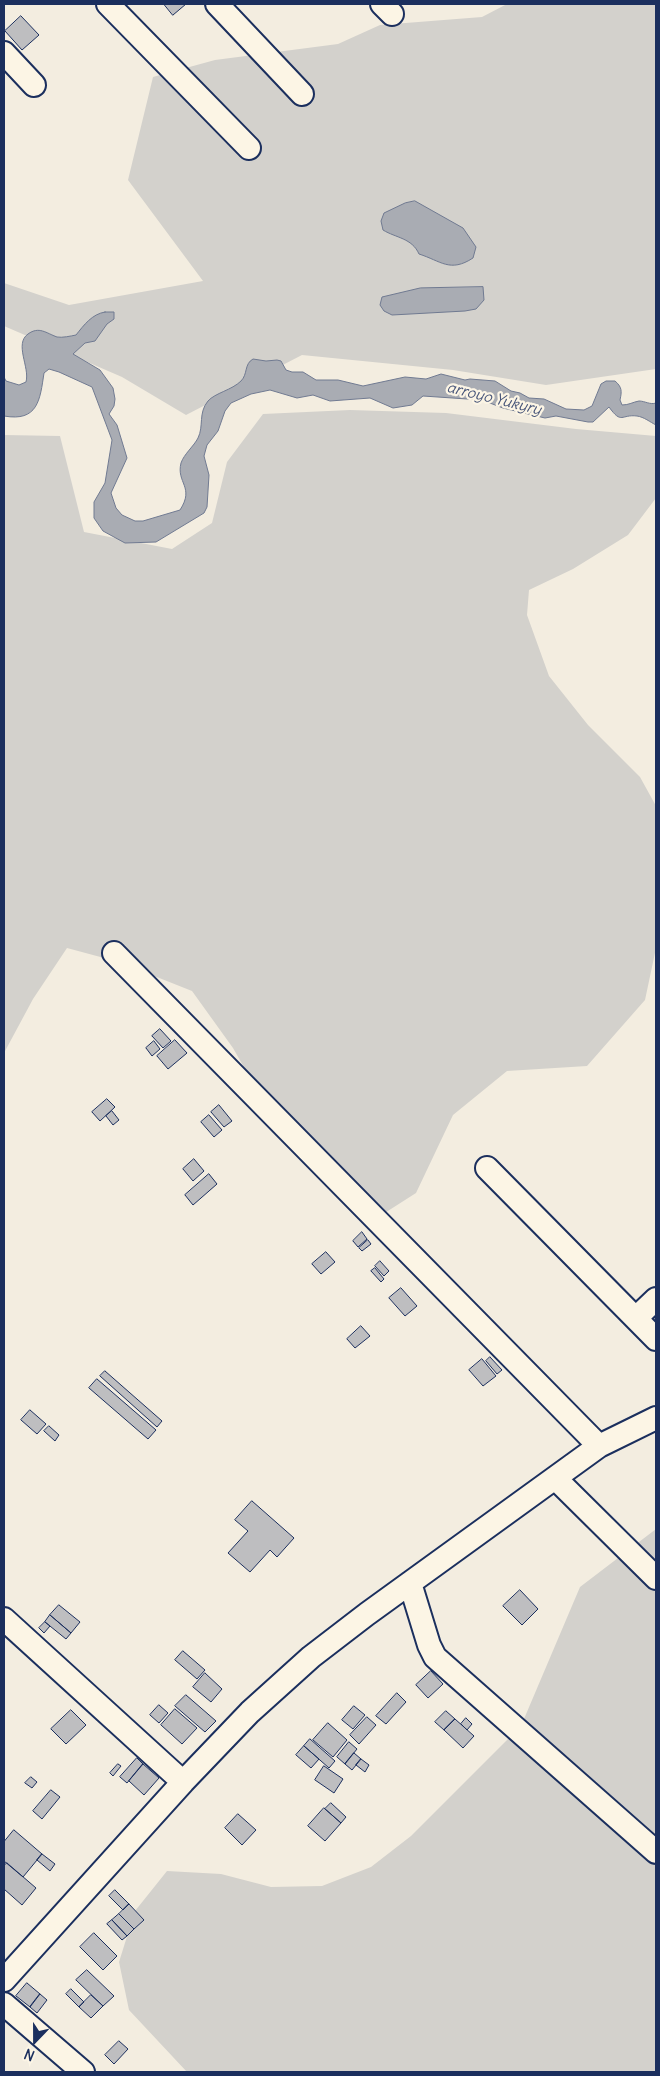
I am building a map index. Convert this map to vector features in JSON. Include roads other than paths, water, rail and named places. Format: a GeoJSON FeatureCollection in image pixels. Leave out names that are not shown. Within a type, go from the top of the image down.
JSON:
{"type":"FeatureCollection","features":[{"type":"Feature","properties":{"kind":"street"},"geometry":{"type":"LineString","coordinates":[[108,4],[249,148]]}},
{"type":"Feature","properties":{"kind":"street"},"geometry":{"type":"LineString","coordinates":[[218,4],[302,94]]}},
{"type":"Feature","properties":{"kind":"street"},"geometry":{"type":"LineString","coordinates":[[4,53],[34,85]]}},
{"type":"Feature","properties":{"kind":"street"},"geometry":{"type":"LineString","coordinates":[[114,953],[599,1446]]}},
{"type":"Feature","properties":{"kind":"street"},"geometry":{"type":"LineString","coordinates":[[486,1168],[656,1338]]}},
{"type":"Feature","properties":{"kind":"street"},"geometry":{"type":"LineString","coordinates":[[636,1318],[656,1299]]}},
{"type":"Feature","properties":{"kind":"street"},"geometry":{"type":"LineString","coordinates":[[4,1980],[183,1782],[250,1712],[311,1657],[599,1446],[656,1418]]}},
{"type":"Feature","properties":{"kind":"street"},"geometry":{"type":"LineString","coordinates":[[555,1478],[656,1578]]}},
{"type":"Feature","properties":{"kind":"street"},"geometry":{"type":"LineString","coordinates":[[410,1583],[429,1645],[435,1657],[656,1852]]}},
{"type":"Feature","properties":{"kind":"street"},"geometry":{"type":"LineString","coordinates":[[4,1619],[183,1782]]}},
{"type":"Feature","properties":{"kind":"street"},"geometry":{"type":"LineString","coordinates":[[4,2004],[83,2072]]}},
{"type":"Feature","properties":{"kind":"water"},"geometry":{"type":"Polygon","coordinates":[[[415,201],[463,228],[476,247],[473,258],[458,265],[446,264],[419,254],[408,241],[383,230],[381,221],[384,213],[405,203],[415,201]]]}},
{"type":"Feature","properties":{"kind":"water"},"geometry":{"type":"Polygon","coordinates":[[[483,287],[484,300],[476,309],[465,311],[392,315],[384,311],[380,305],[382,297],[420,288],[483,287]]]}},
{"type":"Feature","properties":{"kind":"water","name":"arroyo Yukyry"},"geometry":{"type":"Polygon","coordinates":[[[105,312],[114,312],[114,319],[107,324],[95,341],[85,343],[73,354],[100,370],[113,388],[114,406],[109,414],[117,425],[127,458],[111,493],[116,508],[122,515],[135,521],[143,521],[180,510],[186,496],[180,470],[181,463],[198,438],[203,410],[211,398],[241,381],[248,364],[253,359],[281,361],[286,370],[303,372],[316,380],[338,380],[363,386],[405,377],[426,379],[441,374],[465,380],[495,381],[511,391],[529,398],[544,399],[566,409],[584,410],[592,406],[601,384],[606,381],[615,381],[621,389],[620,400],[622,405],[639,401],[656,403],[656,425],[645,418],[637,416],[619,417],[609,407],[593,422],[588,422],[556,416],[545,418],[503,408],[482,400],[423,396],[412,405],[393,408],[370,398],[330,401],[313,395],[297,398],[270,390],[251,394],[231,403],[225,411],[218,431],[207,445],[204,456],[209,475],[207,507],[204,513],[156,542],[125,543],[103,531],[94,518],[94,502],[105,483],[112,440],[92,387],[49,369],[44,373],[39,400],[31,412],[24,416],[4,416],[4,377],[6,381],[19,385],[26,382],[27,376],[22,350],[24,338],[28,334],[39,330],[57,337],[76,335],[92,318],[105,312]]]}}]}
